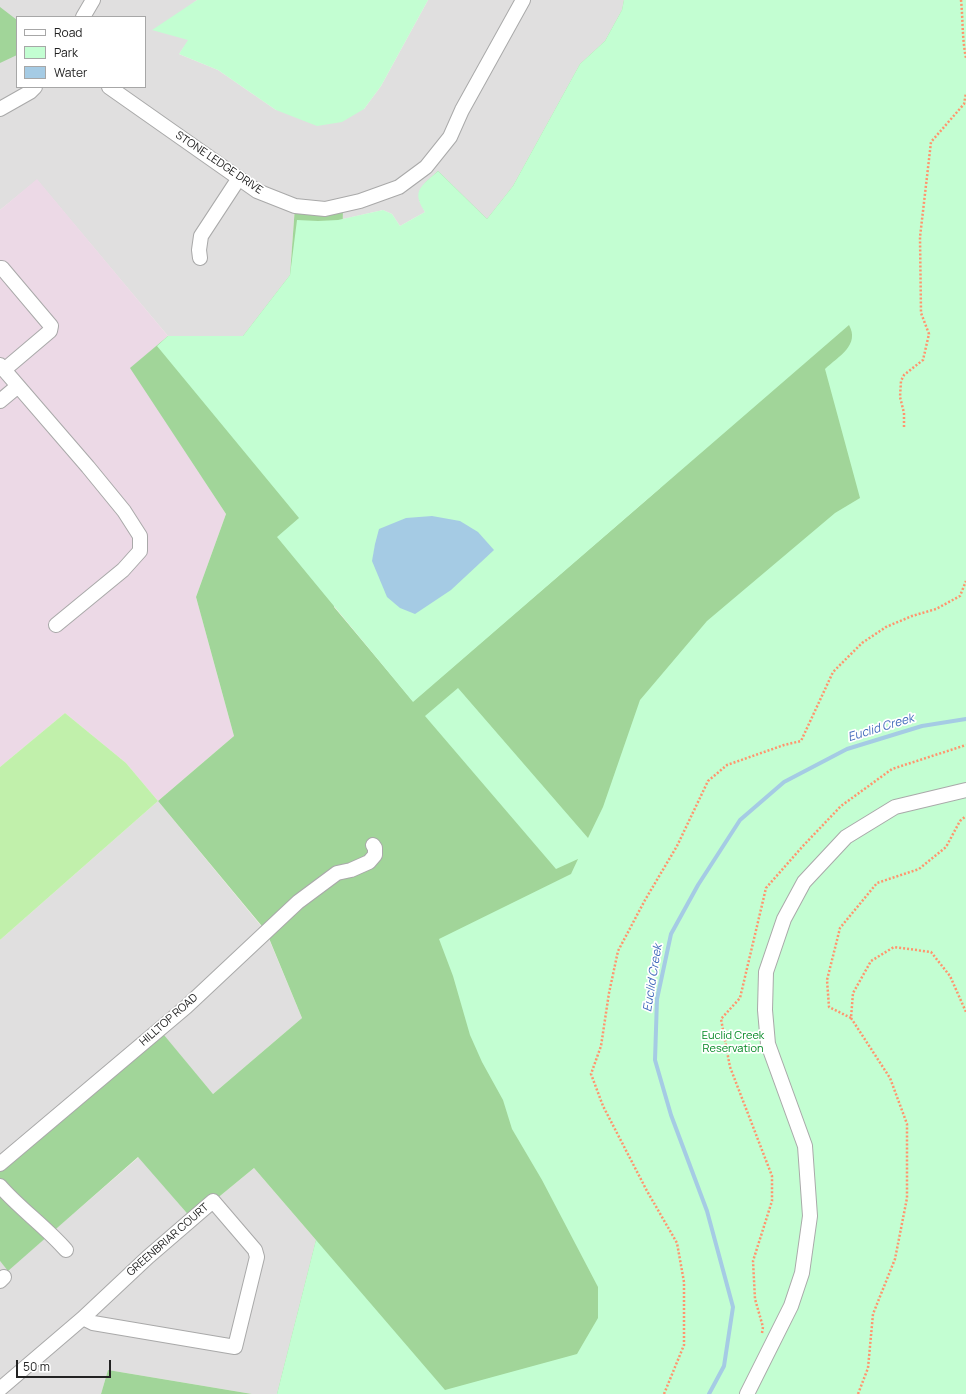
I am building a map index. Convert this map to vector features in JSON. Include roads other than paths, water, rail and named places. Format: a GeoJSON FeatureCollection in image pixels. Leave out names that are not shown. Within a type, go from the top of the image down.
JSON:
{"type":"FeatureCollection","features":[{"type":"Feature","properties":{"kind":"street"},"geometry":{"type":"LineString","coordinates":[[84,16],[93,0]]}},
{"type":"Feature","properties":{"kind":"street","name":"STONE LEDGE DRIVE"},"geometry":{"type":"LineString","coordinates":[[110,88],[257,191],[295,206],[325,209],[360,201],[399,187],[426,167],[450,137],[462,110],[523,0]]}},
{"type":"Feature","properties":{"kind":"street"},"geometry":{"type":"LineString","coordinates":[[0,109],[30,92],[34,88]]}},
{"type":"Feature","properties":{"kind":"street"},"geometry":{"type":"LineString","coordinates":[[200,258],[199,250],[201,236],[239,178]]}},
{"type":"Feature","properties":{"kind":"street"},"geometry":{"type":"LineString","coordinates":[[0,268],[2,268],[51,326],[50,331],[2,368],[93,473],[124,511],[140,536],[140,551],[123,570],[56,625]]}},
{"type":"Feature","properties":{"kind":"street"},"geometry":{"type":"LineString","coordinates":[[0,401],[18,386]]}},
{"type":"Feature","properties":{"kind":"street"},"geometry":{"type":"LineString","coordinates":[[747,1394],[791,1306],[802,1273],[810,1216],[805,1146],[768,1044],[765,1010],[766,972],[784,919],[804,882],[846,837],[895,807],[966,790]]}},
{"type":"Feature","properties":{"kind":"street","name":"HILLTOP ROAD"},"geometry":{"type":"LineString","coordinates":[[0,1164],[186,1007],[298,902],[337,873],[351,870],[368,862],[375,855],[375,848],[373,844]]}},
{"type":"Feature","properties":{"kind":"street"},"geometry":{"type":"LineString","coordinates":[[0,1186],[12,1200],[53,1236],[66,1250]]}},
{"type":"Feature","properties":{"kind":"street","name":"GREENBRIAR COURT"},"geometry":{"type":"LineString","coordinates":[[0,1389],[83,1318],[148,1257],[213,1201],[255,1250],[257,1257],[234,1347],[93,1323],[83,1318]]}},
{"type":"Feature","properties":{"kind":"water"},"geometry":{"type":"Polygon","coordinates":[[[432,516],[460,521],[478,532],[494,550],[451,590],[415,614],[400,608],[387,597],[372,561],[379,529],[406,518],[432,516]]]}},
{"type":"Feature","properties":{"kind":"waterway","name":"Euclid Creek"},"geometry":{"type":"LineString","coordinates":[[709,1394],[724,1366],[733,1307],[707,1211],[671,1115],[655,1060],[657,999],[671,934],[698,885],[740,820],[784,782],[847,749],[922,726],[966,719]]}},
{"type":"Feature","properties":{"kind":"park label","name":"Euclid Creek Reservation"},"geometry":{"type":"Point","coordinates":[733,1042]}}]}
